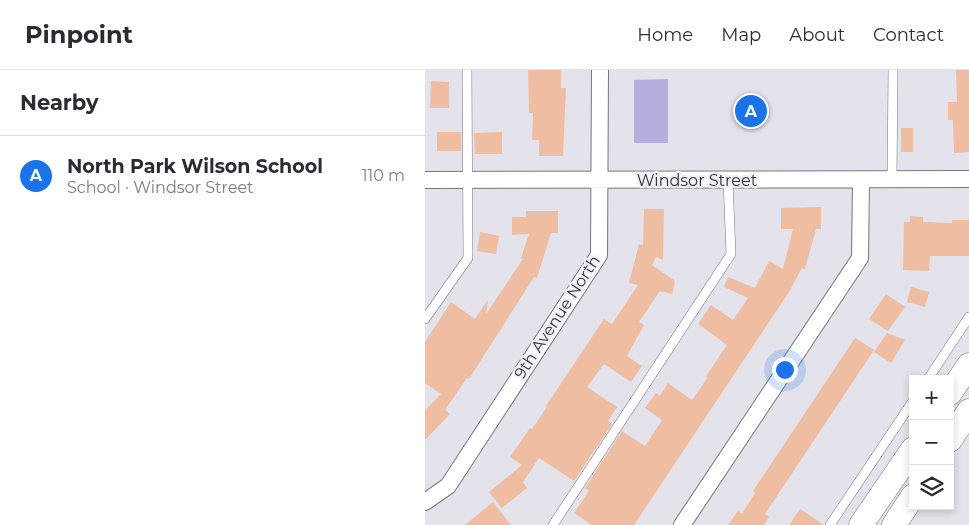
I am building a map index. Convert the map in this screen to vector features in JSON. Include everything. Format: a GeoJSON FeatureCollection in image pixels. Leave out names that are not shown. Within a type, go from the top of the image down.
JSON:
{"type":"FeatureCollection","features":[{"type":"Feature","properties":{"kind":"main road"},"geometry":{"type":"LineString","coordinates":[[954,387],[969,365]]}},
{"type":"Feature","properties":{"kind":"main road"},"geometry":{"type":"LineString","coordinates":[[954,434],[969,411]]}},
{"type":"Feature","properties":{"kind":"main road"},"geometry":{"type":"LineString","coordinates":[[861,525],[909,454]]}},
{"type":"Feature","properties":{"kind":"main road"},"geometry":{"type":"LineString","coordinates":[[894,525],[909,502]]}},
{"type":"Feature","properties":{"kind":"street","name":"9th Avenue North"},"geometry":{"type":"LineString","coordinates":[[425,502],[448,486],[599,255],[599,70]]}},
{"type":"Feature","properties":{"kind":"street","name":"Windsor Street"},"geometry":{"type":"LineString","coordinates":[[425,180],[861,181],[969,179]]}},
{"type":"Feature","properties":{"kind":"street"},"geometry":{"type":"LineString","coordinates":[[682,525],[860,258],[861,181]]}},
{"type":"Feature","properties":{"kind":"lane"},"geometry":{"type":"LineString","coordinates":[[425,319],[468,258],[467,70]]}},
{"type":"Feature","properties":{"kind":"lane"},"geometry":{"type":"LineString","coordinates":[[892,180],[893,70]]}},
{"type":"Feature","properties":{"kind":"lane"},"geometry":{"type":"LineString","coordinates":[[553,525],[731,254],[728,181]]}},
{"type":"Feature","properties":{"kind":"lane"},"geometry":{"type":"LineString","coordinates":[[931,375],[969,317]]}},
{"type":"Feature","properties":{"kind":"lane"},"geometry":{"type":"LineString","coordinates":[[830,525],[909,407]]}},
{"type":"Feature","properties":{"kind":"shaded area"},"geometry":{"type":"Polygon","coordinates":[[[668,79],[668,143],[634,143],[634,80],[668,79]]]}},
{"type":"Feature","properties":{"kind":"building"},"geometry":{"type":"Polygon","coordinates":[[[528,70],[561,70],[561,88],[566,88],[563,156],[539,156],[539,140],[532,140],[533,113],[529,113],[528,70]]]}},
{"type":"Feature","properties":{"kind":"building"},"geometry":{"type":"Polygon","coordinates":[[[956,70],[969,70],[969,152],[954,153],[953,120],[948,120],[948,102],[957,102],[956,70]]]}},
{"type":"Feature","properties":{"kind":"building"},"geometry":{"type":"Polygon","coordinates":[[[431,81],[449,82],[449,108],[430,108],[431,81]]]}},
{"type":"Feature","properties":{"kind":"building"},"geometry":{"type":"Polygon","coordinates":[[[901,128],[913,128],[913,152],[901,152],[901,128]]]}},
{"type":"Feature","properties":{"kind":"building"},"geometry":{"type":"Polygon","coordinates":[[[437,132],[461,132],[461,151],[437,151],[437,132]]]}},
{"type":"Feature","properties":{"kind":"building"},"geometry":{"type":"Polygon","coordinates":[[[502,132],[502,154],[475,154],[474,133],[502,132]]]}},
{"type":"Feature","properties":{"kind":"building"},"geometry":{"type":"Polygon","coordinates":[[[821,207],[821,229],[816,229],[805,269],[802,268],[789,292],[634,525],[592,525],[574,513],[589,491],[585,488],[622,431],[645,446],[662,420],[645,408],[656,393],[660,396],[668,383],[692,400],[708,377],[706,376],[727,345],[698,324],[711,305],[733,320],[748,298],[724,287],[728,277],[755,288],[769,261],[783,269],[793,229],[781,229],[781,208],[821,207]]]}},
{"type":"Feature","properties":{"kind":"building"},"geometry":{"type":"Polygon","coordinates":[[[644,209],[664,209],[663,260],[656,257],[652,265],[675,281],[672,294],[660,291],[639,322],[644,325],[627,356],[642,366],[631,382],[604,364],[587,387],[617,407],[608,421],[612,424],[574,481],[539,458],[523,482],[527,488],[502,508],[489,492],[522,465],[510,457],[547,407],[604,319],[612,324],[638,285],[629,283],[639,244],[643,245],[644,209]]]}},
{"type":"Feature","properties":{"kind":"building"},"geometry":{"type":"Polygon","coordinates":[[[526,211],[558,211],[558,233],[551,233],[537,278],[534,277],[469,379],[467,378],[445,410],[450,414],[425,440],[425,410],[441,394],[425,383],[425,342],[451,302],[475,319],[488,300],[486,314],[523,259],[521,258],[529,234],[512,235],[512,217],[526,217],[526,211]]]}},
{"type":"Feature","properties":{"kind":"building"},"geometry":{"type":"Polygon","coordinates":[[[910,216],[923,217],[923,222],[952,223],[952,220],[969,220],[969,256],[930,256],[929,271],[903,270],[904,222],[910,222],[910,216]]]}},
{"type":"Feature","properties":{"kind":"building"},"geometry":{"type":"Polygon","coordinates":[[[480,232],[499,236],[496,254],[477,251],[480,232]]]}},
{"type":"Feature","properties":{"kind":"building"},"geometry":{"type":"Polygon","coordinates":[[[911,287],[929,292],[925,307],[907,302],[911,287]]]}},
{"type":"Feature","properties":{"kind":"building"},"geometry":{"type":"Polygon","coordinates":[[[886,294],[905,307],[888,331],[869,319],[886,294]]]}},
{"type":"Feature","properties":{"kind":"building"},"geometry":{"type":"Polygon","coordinates":[[[887,333],[905,340],[891,363],[874,352],[887,333]]]}},
{"type":"Feature","properties":{"kind":"building"},"geometry":{"type":"Polygon","coordinates":[[[855,338],[874,350],[765,514],[769,517],[764,525],[728,525],[738,511],[742,514],[755,493],[753,491],[855,338]]]}},
{"type":"Feature","properties":{"kind":"building"},"geometry":{"type":"Polygon","coordinates":[[[493,502],[511,525],[465,525],[493,502]]]}},
{"type":"Feature","properties":{"kind":"building"},"geometry":{"type":"Polygon","coordinates":[[[800,509],[824,525],[789,525],[800,509]]]}},
{"type":"Feature","properties":{"kind":"place","name":"North Park Wilson School"},"geometry":{"type":"Point","coordinates":[751,111]}}]}
